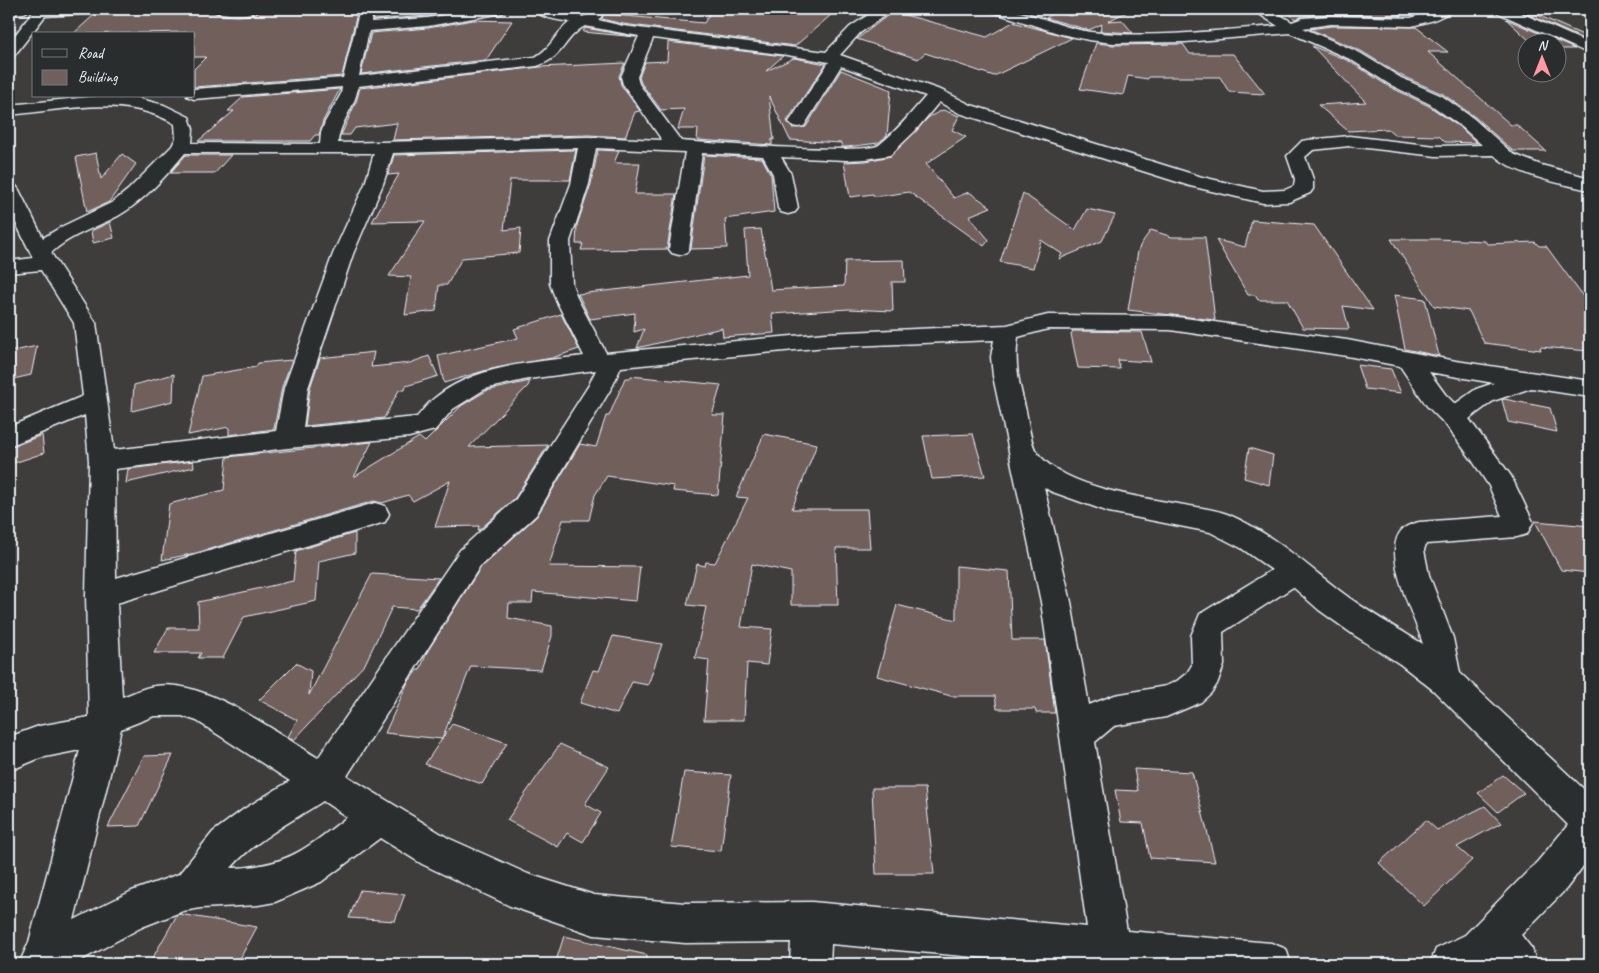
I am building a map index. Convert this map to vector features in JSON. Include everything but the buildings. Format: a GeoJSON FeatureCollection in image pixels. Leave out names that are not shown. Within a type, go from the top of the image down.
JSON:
{"type":"FeatureCollection","features":[{"type":"Feature","properties":{"kind":"street"},"geometry":{"type":"LineString","coordinates":[[9,10],[24,9]]}},
{"type":"Feature","properties":{"kind":"street"},"geometry":{"type":"LineString","coordinates":[[9,53],[15,36],[42,10],[97,9]]}},
{"type":"Feature","properties":{"kind":"street"},"geometry":{"type":"LineString","coordinates":[[219,9],[255,9]]}},
{"type":"Feature","properties":{"kind":"street"},"geometry":{"type":"LineString","coordinates":[[330,149],[330,133],[349,94],[349,82],[367,9]]}},
{"type":"Feature","properties":{"kind":"street"},"geometry":{"type":"LineString","coordinates":[[362,27],[428,22],[502,9]]}},
{"type":"Feature","properties":{"kind":"street"},"geometry":{"type":"LineString","coordinates":[[540,9],[623,30],[834,58],[937,94],[951,103],[974,112],[1197,182],[1263,198],[1289,196],[1303,189],[1304,179],[1296,156],[1308,146],[1350,142],[1436,151],[1500,150]]}},
{"type":"Feature","properties":{"kind":"street"},"geometry":{"type":"LineString","coordinates":[[195,94],[349,82],[544,60],[551,55],[569,30],[608,9]]}},
{"type":"Feature","properties":{"kind":"street"},"geometry":{"type":"LineString","coordinates":[[798,122],[834,58],[855,30],[886,9]]}},
{"type":"Feature","properties":{"kind":"street"},"geometry":{"type":"LineString","coordinates":[[998,9],[1074,33],[1133,39],[1164,39],[1292,28],[1303,22],[1331,20],[1412,22],[1428,18],[1446,9]]}},
{"type":"Feature","properties":{"kind":"street"},"geometry":{"type":"LineString","coordinates":[[1261,9],[1292,28],[1355,56],[1395,81],[1436,100],[1468,123],[1507,158],[1534,169],[1590,184]]}},
{"type":"Feature","properties":{"kind":"street"},"geometry":{"type":"LineString","coordinates":[[1501,9],[1590,50]]}},
{"type":"Feature","properties":{"kind":"street"},"geometry":{"type":"LineString","coordinates":[[648,33],[630,77],[631,84],[685,148],[679,249]]}},
{"type":"Feature","properties":{"kind":"street"},"geometry":{"type":"LineString","coordinates":[[180,148],[330,149],[522,142],[588,142],[770,153],[866,154],[884,151],[890,142],[898,138],[913,124],[937,94]]}},
{"type":"Feature","properties":{"kind":"street"},"geometry":{"type":"LineString","coordinates":[[9,110],[138,98]]}},
{"type":"Feature","properties":{"kind":"street"},"geometry":{"type":"LineString","coordinates":[[43,257],[49,242],[62,233],[119,206],[145,185],[180,148],[185,135],[183,121],[148,105],[113,100]]}},
{"type":"Feature","properties":{"kind":"street"},"geometry":{"type":"LineString","coordinates":[[191,890],[203,872],[226,846],[257,822],[323,782],[470,558],[526,507],[601,385],[606,361],[566,300],[561,284],[560,240],[580,184],[588,142]]}},
{"type":"Feature","properties":{"kind":"street"},"geometry":{"type":"LineString","coordinates":[[288,439],[296,388],[343,254],[374,184],[385,148]]}},
{"type":"Feature","properties":{"kind":"street"},"geometry":{"type":"LineString","coordinates":[[770,153],[782,174],[788,208]]}},
{"type":"Feature","properties":{"kind":"street"},"geometry":{"type":"LineString","coordinates":[[9,190],[43,257],[85,323],[96,400],[102,461],[101,595],[105,725],[47,949],[40,962]]}},
{"type":"Feature","properties":{"kind":"street"},"geometry":{"type":"LineString","coordinates":[[9,267],[43,257]]}},
{"type":"Feature","properties":{"kind":"street"},"geometry":{"type":"LineString","coordinates":[[102,461],[288,439],[409,428],[426,424],[444,403],[477,384],[528,371],[606,361],[826,340],[1006,332],[1048,322],[1170,323],[1339,346],[1408,360],[1590,389]]}},
{"type":"Feature","properties":{"kind":"street"},"geometry":{"type":"LineString","coordinates":[[1006,332],[1003,363],[1056,602],[1110,949]]}},
{"type":"Feature","properties":{"kind":"street"},"geometry":{"type":"LineString","coordinates":[[1408,360],[1436,400],[1455,419],[1481,453],[1501,483],[1519,522],[1517,526],[1419,533],[1411,539],[1408,548],[1410,566],[1438,641],[1445,680]]}},
{"type":"Feature","properties":{"kind":"street"},"geometry":{"type":"LineString","coordinates":[[1455,419],[1475,398],[1488,392],[1535,381]]}},
{"type":"Feature","properties":{"kind":"street"},"geometry":{"type":"LineString","coordinates":[[9,437],[96,400]]}},
{"type":"Feature","properties":{"kind":"street"},"geometry":{"type":"LineString","coordinates":[[1023,456],[1044,474],[1060,484],[1109,501],[1217,522],[1251,540],[1295,572],[1330,601],[1411,654],[1445,680],[1590,820]]}},
{"type":"Feature","properties":{"kind":"street"},"geometry":{"type":"LineString","coordinates":[[101,595],[375,514]]}},
{"type":"Feature","properties":{"kind":"street"},"geometry":{"type":"LineString","coordinates":[[1076,737],[1101,716],[1113,711],[1159,704],[1184,695],[1194,689],[1208,668],[1209,651],[1206,635],[1207,628],[1211,623],[1295,572]]}},
{"type":"Feature","properties":{"kind":"street"},"geometry":{"type":"LineString","coordinates":[[9,754],[39,742],[105,725],[154,701],[182,700],[207,709],[435,851],[524,892],[594,915],[685,923],[812,922],[1272,964]]}},
{"type":"Feature","properties":{"kind":"street"},"geometry":{"type":"LineString","coordinates":[[40,962],[153,903],[191,890],[260,886],[289,878],[334,850],[378,816]]}},
{"type":"Feature","properties":{"kind":"street"},"geometry":{"type":"LineString","coordinates":[[1451,964],[1479,949],[1552,875],[1590,827]]}},
{"type":"Feature","properties":{"kind":"street"},"geometry":{"type":"LineString","coordinates":[[810,964],[812,922]]}},
{"type":"Feature","properties":{"kind":"street"},"geometry":{"type":"LineString","coordinates":[[1494,933],[1517,964]]}}]}
